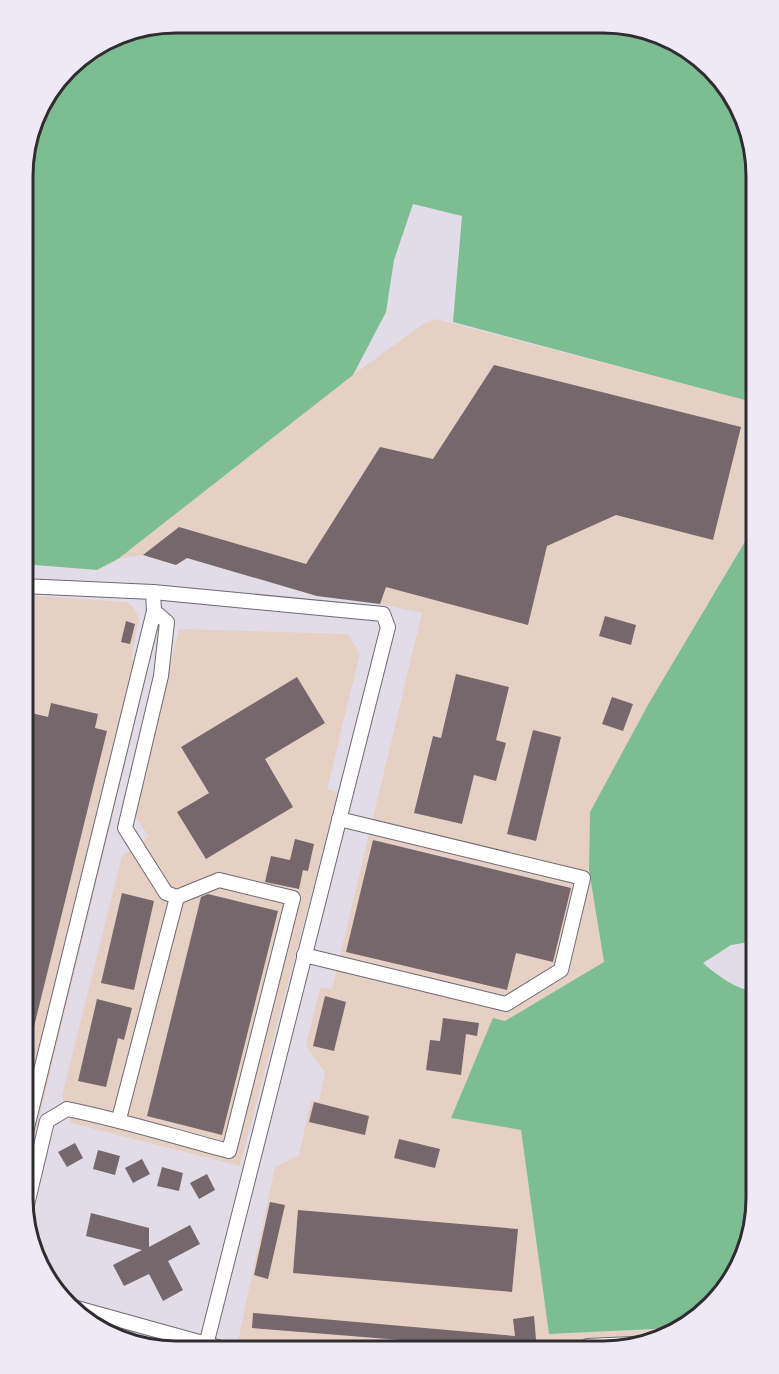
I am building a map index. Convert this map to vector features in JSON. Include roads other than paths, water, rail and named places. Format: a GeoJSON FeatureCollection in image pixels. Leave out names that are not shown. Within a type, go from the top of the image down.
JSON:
{"type":"FeatureCollection","features":[{"type":"Feature","properties":{"kind":"street"},"geometry":{"type":"LineString","coordinates":[[33,586],[153,592],[383,614],[388,627],[207,1341]]}},
{"type":"Feature","properties":{"kind":"street"},"geometry":{"type":"LineString","coordinates":[[33,1100],[154,611],[153,592]]}},
{"type":"Feature","properties":{"kind":"street"},"geometry":{"type":"LineString","coordinates":[[33,1180],[47,1121],[67,1109],[118,1119],[140,1128],[229,1151],[293,898],[219,879],[177,897],[166,893],[125,828],[161,676],[167,622],[154,611]]}},
{"type":"Feature","properties":{"kind":"street"},"geometry":{"type":"LineString","coordinates":[[304,955],[506,1004],[561,970],[583,878],[339,819]]}},
{"type":"Feature","properties":{"kind":"street"},"geometry":{"type":"LineString","coordinates":[[118,1119],[177,897]]}},
{"type":"Feature","properties":{"kind":"street"},"geometry":{"type":"LineString","coordinates":[[88,1311],[192,1341]]}}]}
